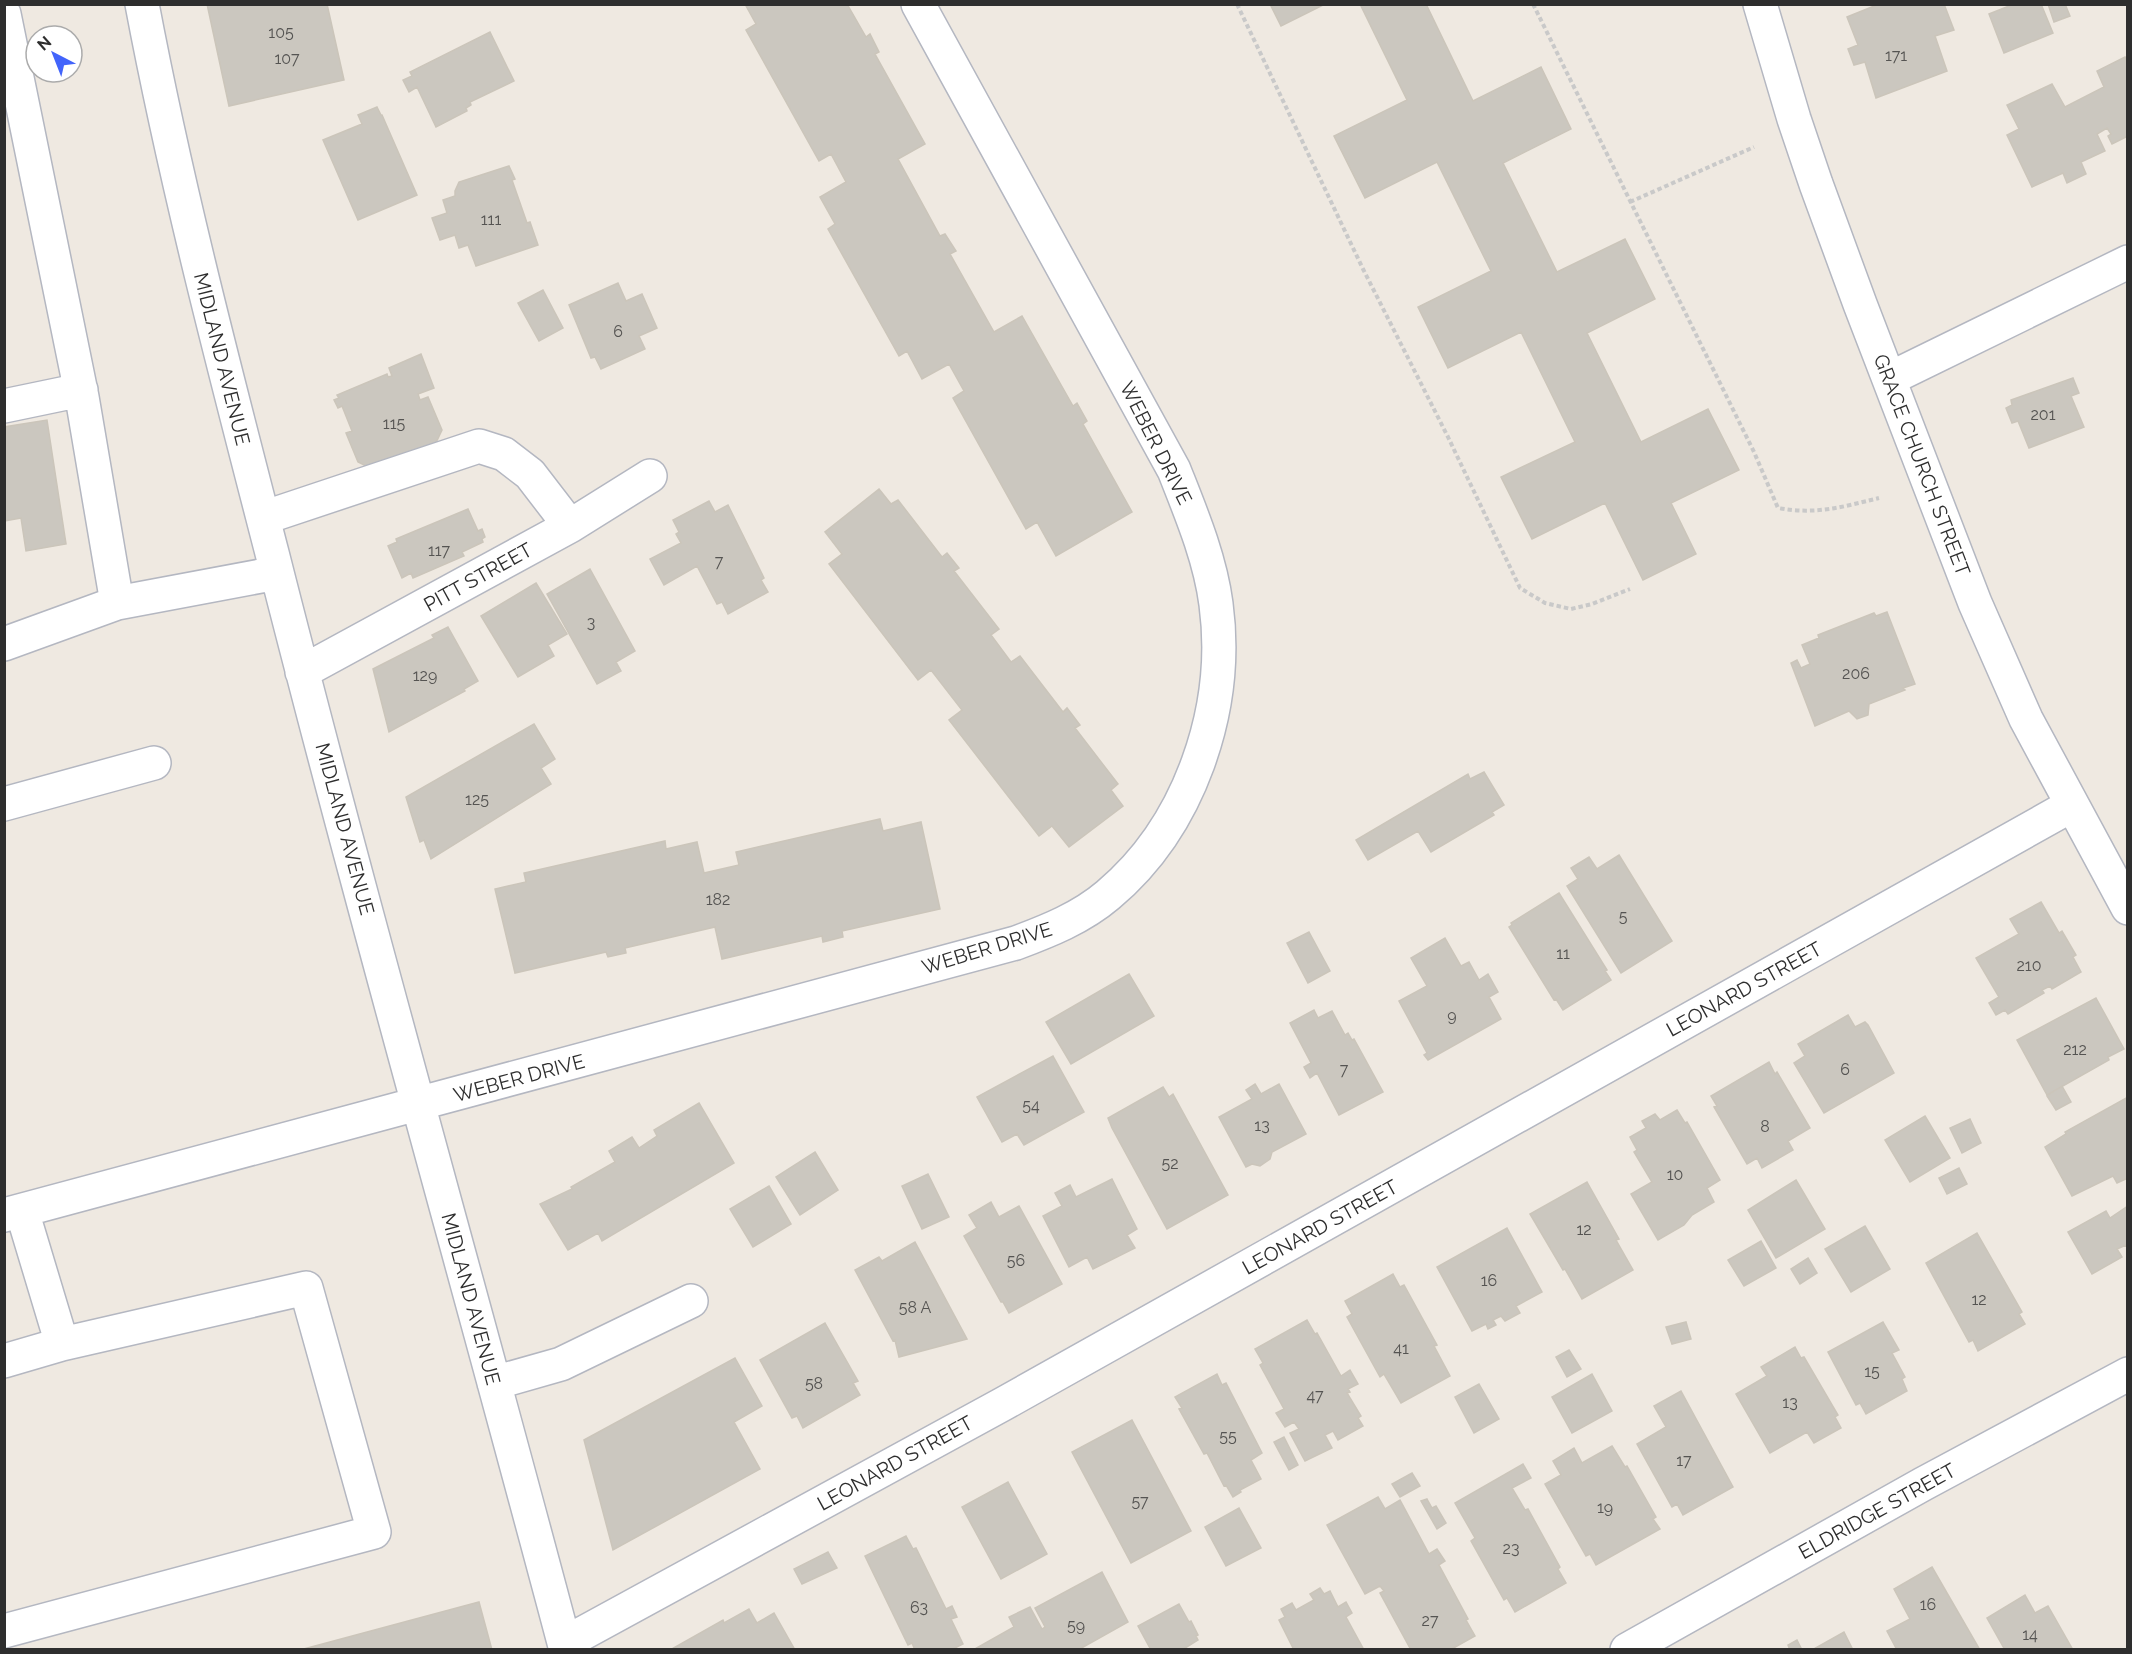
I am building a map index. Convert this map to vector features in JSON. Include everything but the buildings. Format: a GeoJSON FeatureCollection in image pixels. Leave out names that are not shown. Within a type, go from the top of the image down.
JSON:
{"type":"FeatureCollection","features":[{"type":"Feature","properties":{"kind":"street","name":"MIDLAND AVENUE"},"geometry":{"type":"LineString","coordinates":[[142,4],[163,112],[202,282],[302,672],[566,1647]]}},
{"type":"Feature","properties":{"kind":"street","name":"WEBER DRIVE"},"geometry":{"type":"LineString","coordinates":[[14,1213],[1016,944],[1065,924],[1107,896],[1146,857],[1179,808],[1197,765],[1212,713],[1218,659],[1216,604],[1200,534],[1174,470],[918,4]]}},
{"type":"Feature","properties":{"kind":"street","name":"GRACE CHURCH STREET"},"geometry":{"type":"LineString","coordinates":[[1760,4],[1794,119],[1842,254],[1975,603],[2026,719],[2127,908]]}},
{"type":"Feature","properties":{"kind":"street"},"geometry":{"type":"LineString","coordinates":[[4,14],[81,390],[117,603]]}},
{"type":"Feature","properties":{"kind":"street"},"geometry":{"type":"LineString","coordinates":[[1889,379],[2127,262]]}},
{"type":"Feature","properties":{"kind":"street"},"geometry":{"type":"LineString","coordinates":[[4,406],[81,390]]}},
{"type":"Feature","properties":{"kind":"street"},"geometry":{"type":"LineString","coordinates":[[263,518],[479,446],[504,454],[530,474],[570,526]]}},
{"type":"Feature","properties":{"kind":"street","name":"PITT STREET"},"geometry":{"type":"LineString","coordinates":[[302,672],[570,526],[650,476]]}},
{"type":"Feature","properties":{"kind":"street"},"geometry":{"type":"LineString","coordinates":[[4,644],[117,603],[277,573]]}},
{"type":"Feature","properties":{"kind":"street"},"geometry":{"type":"LineString","coordinates":[[4,804],[154,763]]}},
{"type":"Feature","properties":{"kind":"street","name":"LEONARD STREET"},"geometry":{"type":"LineString","coordinates":[[566,1647],[2072,805]]}},
{"type":"Feature","properties":{"kind":"street"},"geometry":{"type":"LineString","coordinates":[[14,1213],[62,1344]]}},
{"type":"Feature","properties":{"kind":"street"},"geometry":{"type":"LineString","coordinates":[[4,1361],[62,1344],[306,1288],[374,1532],[4,1631]]}},
{"type":"Feature","properties":{"kind":"street"},"geometry":{"type":"LineString","coordinates":[[494,1383],[561,1364],[691,1301]]}},
{"type":"Feature","properties":{"kind":"street","name":"ELDRIDGE STREET"},"geometry":{"type":"LineString","coordinates":[[1627,1650],[1923,1484],[2127,1374]]}},
{"type":"Feature","properties":{"kind":"path"},"geometry":{"type":"LineString","coordinates":[[1237,4],[1363,269],[1520,588],[1545,603],[1571,609],[1592,604],[1630,589]]}},
{"type":"Feature","properties":{"kind":"path"},"geometry":{"type":"LineString","coordinates":[[1533,4],[1754,452],[1778,508],[1798,512],[1826,511],[1878,498]]}},
{"type":"Feature","properties":{"kind":"path"},"geometry":{"type":"LineString","coordinates":[[1630,202],[1754,147]]}}]}
